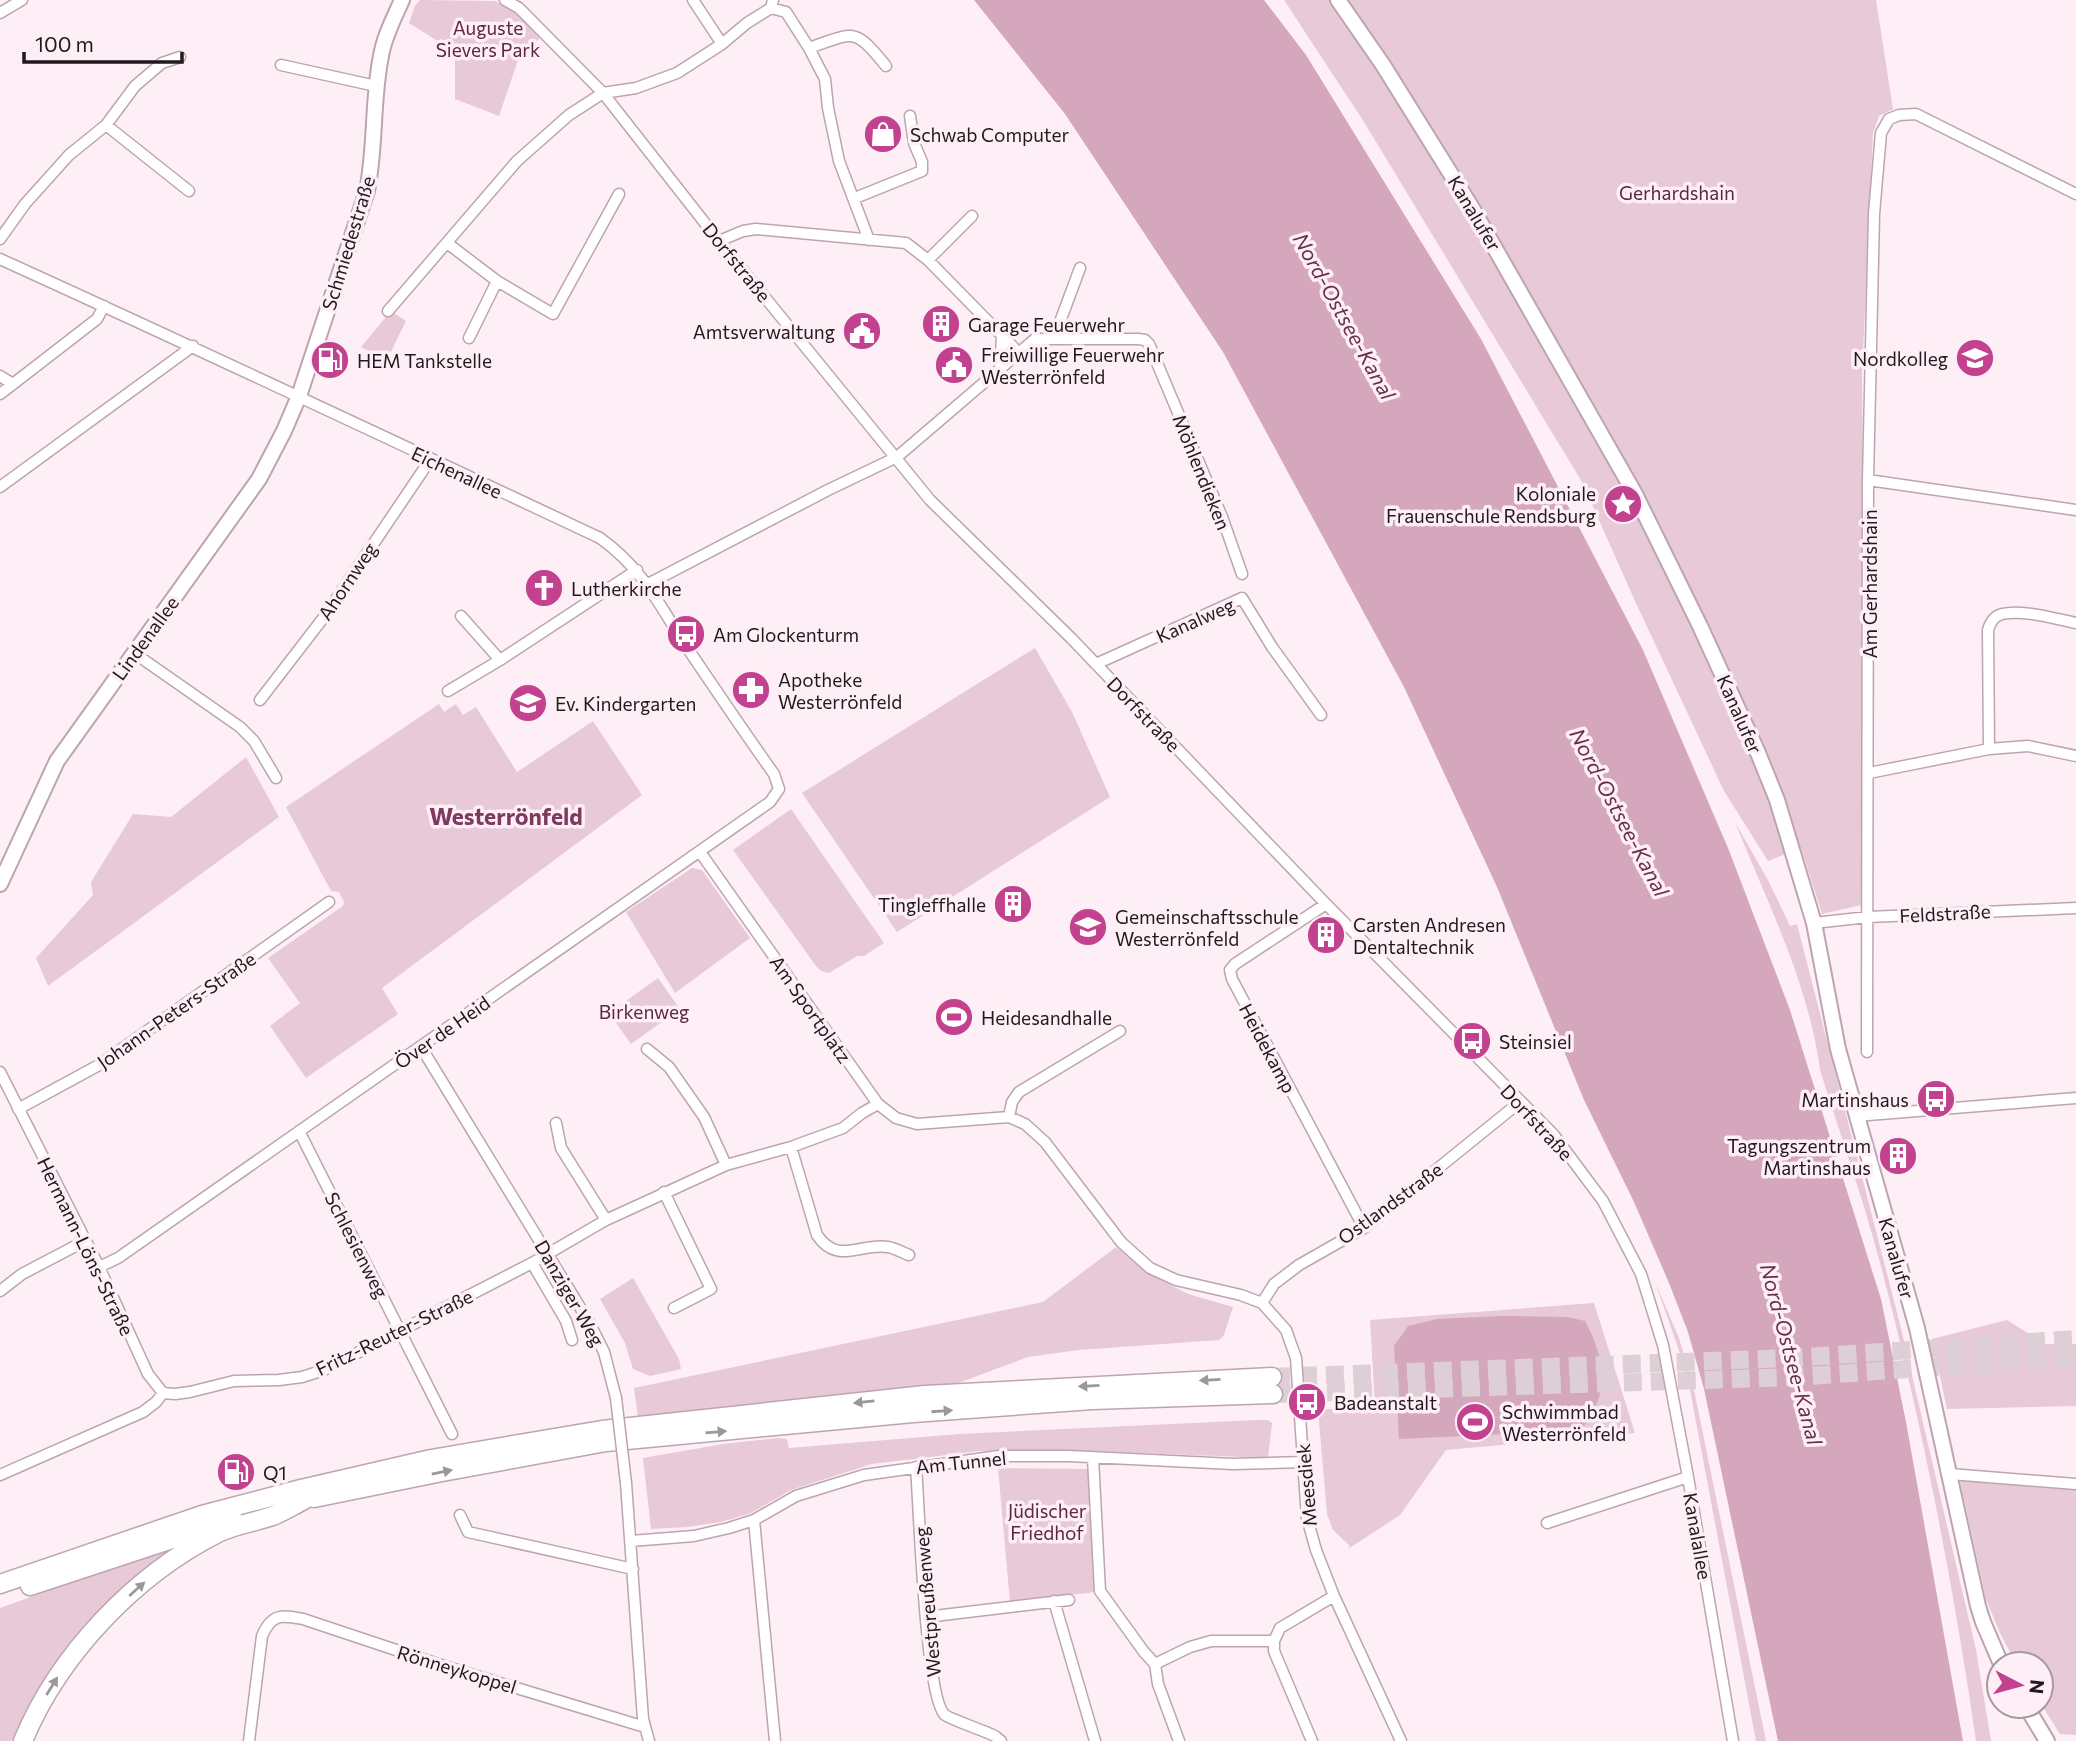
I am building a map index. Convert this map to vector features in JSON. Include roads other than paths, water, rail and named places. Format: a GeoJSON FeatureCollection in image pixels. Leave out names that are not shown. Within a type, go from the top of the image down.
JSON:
{"type":"FeatureCollection","features":[{"type":"Feature","properties":{"kind":"highway"},"geometry":{"type":"LineString","coordinates":[[0,1584],[202,1515],[301,1489],[431,1459],[589,1432],[925,1395],[1273,1385],[606,1442],[303,1500],[218,1524],[0,1596]]}},
{"type":"Feature","properties":{"kind":"highway"},"geometry":{"type":"LineString","coordinates":[[23,1741],[47,1693],[66,1664],[88,1636],[139,1586],[166,1565],[222,1531],[276,1515],[303,1500]]}},
{"type":"Feature","properties":{"kind":"street"},"geometry":{"type":"LineString","coordinates":[[0,13],[22,0]]}},
{"type":"Feature","properties":{"kind":"street","name":"Schmiedestraße"},"geometry":{"type":"LineString","coordinates":[[299,396],[368,191],[381,52],[402,0]]}},
{"type":"Feature","properties":{"kind":"street","name":"Dorfstraße"},"geometry":{"type":"LineString","coordinates":[[505,0],[519,8],[603,93],[719,241],[930,500],[1096,664],[1562,1145],[1603,1201],[1640,1274],[1663,1345],[1688,1477]]}},
{"type":"Feature","properties":{"kind":"street"},"geometry":{"type":"LineString","coordinates":[[693,0],[722,44]]}},
{"type":"Feature","properties":{"kind":"street","name":"Kanalufer"},"geometry":{"type":"LineString","coordinates":[[1338,0],[1451,172],[1635,494],[1700,626],[1777,800],[1814,923],[1838,1049],[1917,1328],[1978,1606],[1995,1650]]}},
{"type":"Feature","properties":{"kind":"street"},"geometry":{"type":"LineString","coordinates":[[388,311],[517,161],[569,115],[603,93],[636,88],[677,73],[722,44],[772,4],[786,12],[825,79],[839,161],[869,240]]}},
{"type":"Feature","properties":{"kind":"street"},"geometry":{"type":"LineString","coordinates":[[809,48],[846,35],[861,37],[886,66]]}},
{"type":"Feature","properties":{"kind":"street"},"geometry":{"type":"LineString","coordinates":[[0,239],[25,204],[69,155],[106,125],[135,86],[162,63],[180,57]]}},
{"type":"Feature","properties":{"kind":"street"},"geometry":{"type":"LineString","coordinates":[[281,65],[376,86]]}},
{"type":"Feature","properties":{"kind":"street","name":"Am Gerhardshain"},"geometry":{"type":"LineString","coordinates":[[1867,1052],[1868,480],[1874,214],[1881,133],[1889,119],[1899,115],[1916,114],[2076,194]]}},
{"type":"Feature","properties":{"kind":"street"},"geometry":{"type":"LineString","coordinates":[[855,198],[922,171],[910,116]]}},
{"type":"Feature","properties":{"kind":"street"},"geometry":{"type":"LineString","coordinates":[[106,125],[189,191]]}},
{"type":"Feature","properties":{"kind":"street"},"geometry":{"type":"LineString","coordinates":[[447,243],[498,281],[553,314],[619,194]]}},
{"type":"Feature","properties":{"kind":"street"},"geometry":{"type":"LineString","coordinates":[[928,260],[972,216]]}},
{"type":"Feature","properties":{"kind":"street"},"geometry":{"type":"LineString","coordinates":[[719,241],[743,231],[756,229],[906,243],[928,260],[1019,353]]}},
{"type":"Feature","properties":{"kind":"street","name":"Eichenallee"},"geometry":{"type":"LineString","coordinates":[[0,259],[194,346],[430,460],[600,538],[620,552],[648,584]]}},
{"type":"Feature","properties":{"kind":"street"},"geometry":{"type":"LineString","coordinates":[[1054,338],[1080,268]]}},
{"type":"Feature","properties":{"kind":"street"},"geometry":{"type":"LineString","coordinates":[[469,338],[498,281]]}},
{"type":"Feature","properties":{"kind":"street"},"geometry":{"type":"LineString","coordinates":[[0,394],[97,318],[104,306]]}},
{"type":"Feature","properties":{"kind":"street"},"geometry":{"type":"LineString","coordinates":[[1000,369],[1002,337]]}},
{"type":"Feature","properties":{"kind":"street","name":"Möhlendieken"},"geometry":{"type":"LineString","coordinates":[[897,457],[1035,339],[1145,340],[1222,517],[1242,574]]}},
{"type":"Feature","properties":{"kind":"street"},"geometry":{"type":"LineString","coordinates":[[0,487],[194,346]]}},
{"type":"Feature","properties":{"kind":"street"},"geometry":{"type":"LineString","coordinates":[[0,376],[13,384]]}},
{"type":"Feature","properties":{"kind":"street","name":"Lindenallee"},"geometry":{"type":"LineString","coordinates":[[0,884],[57,761],[258,480],[299,396]]}},
{"type":"Feature","properties":{"kind":"street"},"geometry":{"type":"LineString","coordinates":[[648,584],[897,457]]}},
{"type":"Feature","properties":{"kind":"street","name":"Ahornweg"},"geometry":{"type":"LineString","coordinates":[[260,700],[324,617],[430,460]]}},
{"type":"Feature","properties":{"kind":"street"},"geometry":{"type":"LineString","coordinates":[[1868,480],[2076,510]]}},
{"type":"Feature","properties":{"kind":"street"},"geometry":{"type":"LineString","coordinates":[[449,691],[636,570]]}},
{"type":"Feature","properties":{"kind":"street","name":"Över de Heid"},"geometry":{"type":"LineString","coordinates":[[99,1267],[118,1258],[770,802],[779,789],[774,774],[648,584]]}},
{"type":"Feature","properties":{"kind":"street","name":"Kanalweg"},"geometry":{"type":"LineString","coordinates":[[1096,664],[1242,598],[1272,647],[1321,715]]}},
{"type":"Feature","properties":{"kind":"street"},"geometry":{"type":"LineString","coordinates":[[1989,749],[1990,621],[2001,614],[2025,614],[2076,623]]}},
{"type":"Feature","properties":{"kind":"street"},"geometry":{"type":"LineString","coordinates":[[461,616],[500,660]]}},
{"type":"Feature","properties":{"kind":"street"},"geometry":{"type":"LineString","coordinates":[[134,653],[240,727],[254,741],[276,778]]}},
{"type":"Feature","properties":{"kind":"street"},"geometry":{"type":"LineString","coordinates":[[1869,773],[1989,749],[2028,746],[2076,756]]}},
{"type":"Feature","properties":{"kind":"street","name":"Am Sportplatz"},"geometry":{"type":"LineString","coordinates":[[700,852],[878,1104],[896,1118],[917,1125],[1009,1117]]}},
{"type":"Feature","properties":{"kind":"street","name":"Johann-Peters-Straße"},"geometry":{"type":"LineString","coordinates":[[18,1109],[99,1065],[328,902]]}},
{"type":"Feature","properties":{"kind":"street","name":"Heidekamp"},"geometry":{"type":"LineString","coordinates":[[1326,904],[1235,964],[1230,971],[1364,1228]]}},
{"type":"Feature","properties":{"kind":"street","name":"Feldstraße"},"geometry":{"type":"LineString","coordinates":[[1814,923],[1868,917],[2076,908]]}},
{"type":"Feature","properties":{"kind":"street"},"geometry":{"type":"LineString","coordinates":[[1120,1031],[1019,1093],[1012,1102],[1009,1117],[1025,1124],[1045,1142],[1121,1242],[1150,1268],[1176,1280],[1262,1303]]}},
{"type":"Feature","properties":{"kind":"street","name":"Danziger Weg"},"geometry":{"type":"LineString","coordinates":[[421,1047],[549,1254],[604,1352],[616,1398],[626,1483],[645,1727],[649,1741]]}},
{"type":"Feature","properties":{"kind":"street"},"geometry":{"type":"LineString","coordinates":[[647,1049],[669,1067],[704,1117],[726,1165]]}},
{"type":"Feature","properties":{"kind":"street","name":"Hermann-Löns-Straße"},"geometry":{"type":"LineString","coordinates":[[0,1072],[99,1267],[148,1374],[163,1393]]}},
{"type":"Feature","properties":{"kind":"street"},"geometry":{"type":"LineString","coordinates":[[1856,1116],[2076,1098]]}},
{"type":"Feature","properties":{"kind":"street","name":"Ostlandstraße"},"geometry":{"type":"LineString","coordinates":[[1262,1303],[1274,1284],[1298,1265],[1364,1228],[1520,1102]]}},
{"type":"Feature","properties":{"kind":"street","name":"Fritz-Reuter-Straße"},"geometry":{"type":"LineString","coordinates":[[163,1393],[190,1392],[234,1381],[302,1377],[324,1370],[664,1192],[726,1165],[790,1147],[843,1128],[862,1112],[878,1104]]}},
{"type":"Feature","properties":{"kind":"street"},"geometry":{"type":"LineString","coordinates":[[556,1124],[561,1148],[606,1220]]}},
{"type":"Feature","properties":{"kind":"street","name":"Schlesienweg"},"geometry":{"type":"LineString","coordinates":[[299,1131],[452,1434]]}},
{"type":"Feature","properties":{"kind":"street"},"geometry":{"type":"LineString","coordinates":[[790,1147],[817,1236],[824,1246],[836,1251],[887,1247],[909,1255]]}},
{"type":"Feature","properties":{"kind":"street"},"geometry":{"type":"LineString","coordinates":[[664,1192],[711,1289],[674,1308]]}},
{"type":"Feature","properties":{"kind":"street"},"geometry":{"type":"LineString","coordinates":[[0,1291],[22,1274],[85,1241]]}},
{"type":"Feature","properties":{"kind":"street"},"geometry":{"type":"LineString","coordinates":[[532,1263],[566,1321],[572,1340]]}},
{"type":"Feature","properties":{"kind":"street","name":"Meesdiek"},"geometry":{"type":"LineString","coordinates":[[1262,1303],[1286,1330],[1296,1358],[1307,1518],[1315,1550],[1401,1741]]}},
{"type":"Feature","properties":{"kind":"street"},"geometry":{"type":"LineString","coordinates":[[0,1475],[143,1412],[163,1393]]}},
{"type":"Feature","properties":{"kind":"street","name":"Am Tunnel"},"geometry":{"type":"LineString","coordinates":[[631,1541],[694,1536],[729,1528],[754,1520],[796,1496],[864,1475],[999,1456],[1233,1464],[1304,1462]]}},
{"type":"Feature","properties":{"kind":"street"},"geometry":{"type":"LineString","coordinates":[[1093,1458],[1100,1591],[1155,1664],[1158,1684],[1179,1741]]}},
{"type":"Feature","properties":{"kind":"street","name":"Westpreußenweg"},"geometry":{"type":"LineString","coordinates":[[916,1467],[926,1617],[938,1702],[945,1715],[1001,1741]]}},
{"type":"Feature","properties":{"kind":"street"},"geometry":{"type":"LineString","coordinates":[[1950,1474],[2076,1483]]}},
{"type":"Feature","properties":{"kind":"street","name":"Kanalallee"},"geometry":{"type":"LineString","coordinates":[[1547,1523],[1688,1477],[1733,1741]]}},
{"type":"Feature","properties":{"kind":"street"},"geometry":{"type":"LineString","coordinates":[[460,1515],[468,1532],[633,1569]]}},
{"type":"Feature","properties":{"kind":"street"},"geometry":{"type":"LineString","coordinates":[[754,1520],[775,1741]]}},
{"type":"Feature","properties":{"kind":"street"},"geometry":{"type":"LineString","coordinates":[[1312,1741],[1274,1651],[1274,1641],[1280,1628],[1334,1595]]}},
{"type":"Feature","properties":{"kind":"street"},"geometry":{"type":"LineString","coordinates":[[926,1617],[1069,1600]]}},
{"type":"Feature","properties":{"kind":"street"},"geometry":{"type":"LineString","coordinates":[[1054,1601],[1095,1741]]}},
{"type":"Feature","properties":{"kind":"street","name":"Rönneykoppel"},"geometry":{"type":"LineString","coordinates":[[248,1741],[262,1636],[270,1621],[286,1616],[303,1619],[645,1727]]}},
{"type":"Feature","properties":{"kind":"street"},"geometry":{"type":"LineString","coordinates":[[1155,1664],[1190,1647],[1211,1641],[1274,1641]]}},
{"type":"Feature","properties":{"kind":"street"},"geometry":{"type":"LineString","coordinates":[[2034,1720],[2047,1741]]}},
{"type":"Feature","properties":{"kind":"water","name":"Nord-Ostsee-Kanal"},"geometry":{"type":"Polygon","coordinates":[[[974,0],[1264,0],[1306,55],[1481,339],[1643,650],[1728,848],[1790,1010],[1881,1299],[1906,1422],[1963,1741],[1778,1741],[1704,1389],[1688,1332],[1634,1202],[1584,1100],[1497,887],[1404,687],[1223,352],[1065,114],[974,0]]]}},
{"type":"Feature","properties":{"kind":"water"},"geometry":{"type":"Polygon","coordinates":[[[1567,1317],[1585,1321],[1601,1361],[1602,1374],[1598,1399],[1584,1426],[1505,1434],[1399,1439],[1394,1346],[1408,1326],[1437,1319],[1567,1317]]]}},
{"type":"Feature","properties":{"kind":"tunnel"},"geometry":{"type":"LineString","coordinates":[[1272,1377],[1792,1358],[2076,1339]]}},
{"type":"Feature","properties":{"kind":"tunnel"},"geometry":{"type":"LineString","coordinates":[[1273,1394],[1794,1377],[2076,1357]]}},
{"type":"Feature","properties":{"kind":"place","name":"Schwab Computer"},"geometry":{"type":"Point","coordinates":[883,134]}},
{"type":"Feature","properties":{"kind":"place","name":"Garage Feuerwehr"},"geometry":{"type":"Point","coordinates":[941,324]}},
{"type":"Feature","properties":{"kind":"place","name":"Amtsverwaltung"},"geometry":{"type":"Point","coordinates":[862,331]}},
{"type":"Feature","properties":{"kind":"place","name":"Nordkolleg"},"geometry":{"type":"Point","coordinates":[1975,358]}},
{"type":"Feature","properties":{"kind":"place","name":"HEM Tankstelle"},"geometry":{"type":"Point","coordinates":[330,360]}},
{"type":"Feature","properties":{"kind":"place","name":"Freiwillige Feuerwehr Westerrönfeld"},"geometry":{"type":"Point","coordinates":[954,365]}},
{"type":"Feature","properties":{"kind":"place","name":"Koloniale Frauenschule Rendsburg"},"geometry":{"type":"Point","coordinates":[1623,504]}},
{"type":"Feature","properties":{"kind":"place","name":"Lutherkirche"},"geometry":{"type":"Point","coordinates":[544,588]}},
{"type":"Feature","properties":{"kind":"place","name":"Am Glockenturm"},"geometry":{"type":"Point","coordinates":[686,634]}},
{"type":"Feature","properties":{"kind":"place","name":"Apotheke Westerrönfeld"},"geometry":{"type":"Point","coordinates":[751,690]}},
{"type":"Feature","properties":{"kind":"place","name":"Ev. Kindergarten"},"geometry":{"type":"Point","coordinates":[528,703]}},
{"type":"Feature","properties":{"kind":"place","name":"Tingleffhalle"},"geometry":{"type":"Point","coordinates":[1013,904]}},
{"type":"Feature","properties":{"kind":"place","name":"Gemeinschaftsschule Westerrönfeld"},"geometry":{"type":"Point","coordinates":[1088,927]}},
{"type":"Feature","properties":{"kind":"place","name":"Carsten Andresen Dentaltechnik"},"geometry":{"type":"Point","coordinates":[1326,935]}},
{"type":"Feature","properties":{"kind":"place","name":"Heidesandhalle"},"geometry":{"type":"Point","coordinates":[954,1017]}},
{"type":"Feature","properties":{"kind":"place","name":"Steinsiel"},"geometry":{"type":"Point","coordinates":[1472,1041]}},
{"type":"Feature","properties":{"kind":"place","name":"Martinshaus"},"geometry":{"type":"Point","coordinates":[1936,1099]}},
{"type":"Feature","properties":{"kind":"place","name":"Tagungszentrum Martinshaus"},"geometry":{"type":"Point","coordinates":[1898,1156]}},
{"type":"Feature","properties":{"kind":"place","name":"Badeanstalt"},"geometry":{"type":"Point","coordinates":[1307,1402]}},
{"type":"Feature","properties":{"kind":"place","name":"Schwimmbad Westerrönfeld"},"geometry":{"type":"Point","coordinates":[1475,1422]}},
{"type":"Feature","properties":{"kind":"place","name":"Q1"},"geometry":{"type":"Point","coordinates":[236,1472]}},
{"type":"Feature","properties":{"kind":"district","name":"Westerrönfeld"},"geometry":{"type":"Point","coordinates":[506,816]}},
{"type":"Feature","properties":{"kind":"park label","name":"Auguste Sievers Park"},"geometry":{"type":"Point","coordinates":[488,38]}},
{"type":"Feature","properties":{"kind":"park label","name":"Gerhardshain"},"geometry":{"type":"Point","coordinates":[1677,192]}},
{"type":"Feature","properties":{"kind":"park label","name":"Birkenweg"},"geometry":{"type":"Point","coordinates":[644,1011]}},
{"type":"Feature","properties":{"kind":"park label","name":"Jüdischer Friedhof"},"geometry":{"type":"Point","coordinates":[1047,1521]}}]}
